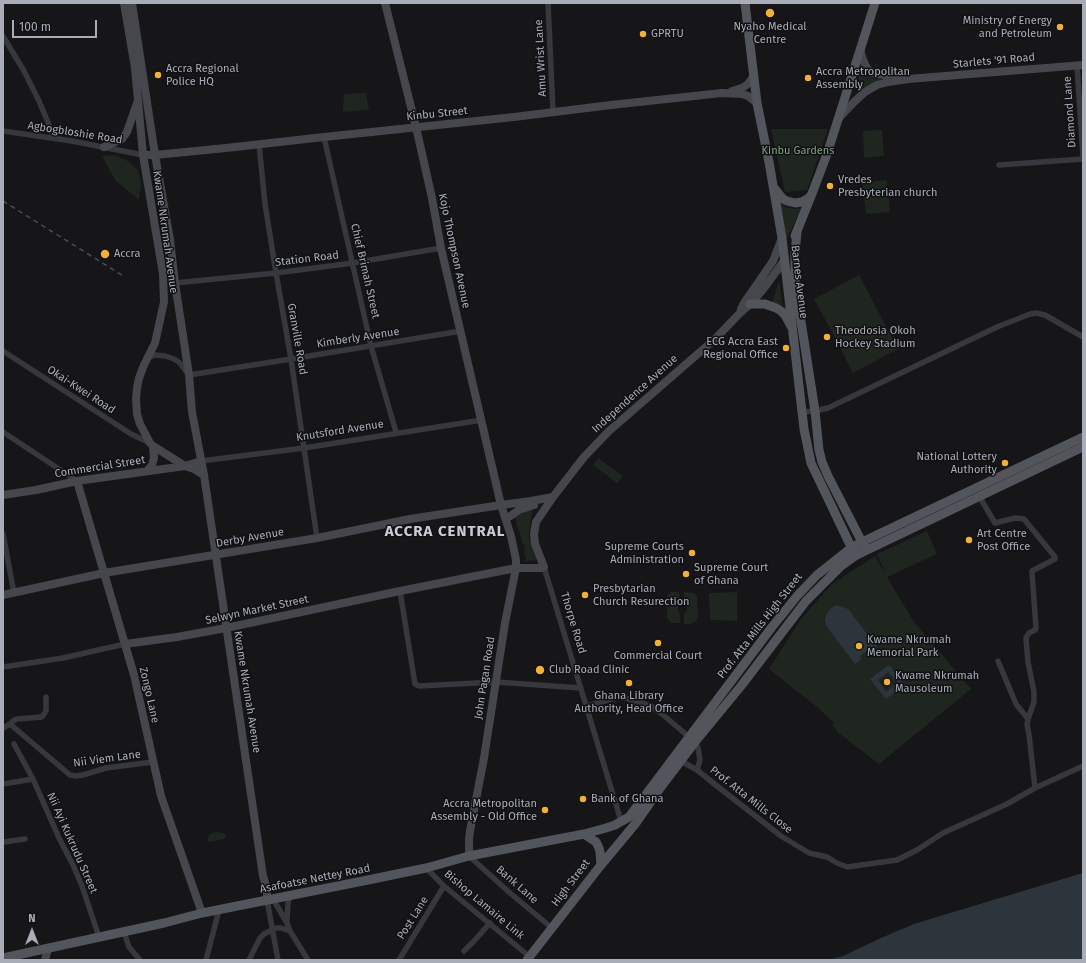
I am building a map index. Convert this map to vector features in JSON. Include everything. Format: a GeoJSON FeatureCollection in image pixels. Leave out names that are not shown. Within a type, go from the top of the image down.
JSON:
{"type":"FeatureCollection","features":[{"type":"Feature","properties":{"kind":"main road","name":"Kwame Nkrumah Avenue"},"geometry":{"type":"LineString","coordinates":[[128,3],[143,155],[163,274],[164,302],[155,343],[139,378],[136,398],[137,414],[140,424],[151,444]]}},
{"type":"Feature","properties":{"kind":"main road","name":"Kwame Nkrumah Avenue"},"geometry":{"type":"LineString","coordinates":[[128,3],[170,240],[189,375],[192,412],[204,475],[264,876],[270,900]]}},
{"type":"Feature","properties":{"kind":"main road","name":"Kojo Thompson Avenue"},"geometry":{"type":"LineString","coordinates":[[385,3],[416,127],[432,198],[441,248],[501,505]]}},
{"type":"Feature","properties":{"kind":"main road","name":"Barnes Avenue"},"geometry":{"type":"LineString","coordinates":[[745,3],[757,103],[782,238],[804,429],[811,463],[853,552]]}},
{"type":"Feature","properties":{"kind":"main road"},"geometry":{"type":"LineString","coordinates":[[739,314],[761,292],[784,261],[797,232],[838,119],[875,3]]}},
{"type":"Feature","properties":{"kind":"main road","name":"Starlets '91 Road"},"geometry":{"type":"LineString","coordinates":[[860,49],[863,60],[871,72],[908,79]]}},
{"type":"Feature","properties":{"kind":"main road","name":"Starlets '91 Road"},"geometry":{"type":"LineString","coordinates":[[838,119],[865,92],[877,85],[888,82],[908,79],[1080,65]]}},
{"type":"Feature","properties":{"kind":"main road"},"geometry":{"type":"LineString","coordinates":[[722,93],[742,88],[748,84],[753,77],[753,69]]}},
{"type":"Feature","properties":{"kind":"main road","name":"Kinbu Street"},"geometry":{"type":"LineString","coordinates":[[143,155],[155,156],[509,118],[722,93]]}},
{"type":"Feature","properties":{"kind":"main road"},"geometry":{"type":"LineString","coordinates":[[722,93],[742,94],[748,96],[757,103]]}},
{"type":"Feature","properties":{"kind":"main road"},"geometry":{"type":"LineString","coordinates":[[104,147],[122,139],[127,132],[138,101]]}},
{"type":"Feature","properties":{"kind":"main road"},"geometry":{"type":"LineString","coordinates":[[773,186],[782,199],[787,202],[795,203],[802,202],[809,198],[813,191]]}},
{"type":"Feature","properties":{"kind":"main road","name":"Barnes Avenue"},"geometry":{"type":"LineString","coordinates":[[797,232],[794,265],[795,283],[815,411],[819,450],[828,476],[867,550]]}},
{"type":"Feature","properties":{"kind":"main road"},"geometry":{"type":"LineString","coordinates":[[739,314],[744,303],[773,261],[782,238]]}},
{"type":"Feature","properties":{"kind":"main road"},"geometry":{"type":"LineString","coordinates":[[750,304],[765,304],[781,311],[785,315],[793,330]]}},
{"type":"Feature","properties":{"kind":"main road","name":"Independence Avenue"},"geometry":{"type":"LineString","coordinates":[[551,500],[584,457],[715,339],[739,314]]}},
{"type":"Feature","properties":{"kind":"main road","name":"Prof. Atta Mills High Street"},"geometry":{"type":"LineString","coordinates":[[629,820],[692,740],[741,686],[806,601],[862,542],[1083,437]]}},
{"type":"Feature","properties":{"kind":"main road"},"geometry":{"type":"LineString","coordinates":[[151,444],[185,466],[204,475]]}},
{"type":"Feature","properties":{"kind":"main road"},"geometry":{"type":"LineString","coordinates":[[147,471],[152,465],[154,458],[151,444]]}},
{"type":"Feature","properties":{"kind":"main road","name":"Prof. Atta Mills High Street"},"geometry":{"type":"LineString","coordinates":[[853,552],[867,550],[1083,447]]}},
{"type":"Feature","properties":{"kind":"main road","name":"Commercial Street"},"geometry":{"type":"LineString","coordinates":[[3,495],[36,490],[77,481],[185,466],[201,461]]}},
{"type":"Feature","properties":{"kind":"main road","name":"Zongo Lane"},"geometry":{"type":"LineString","coordinates":[[77,481],[126,644],[161,796],[202,913]]}},
{"type":"Feature","properties":{"kind":"main road"},"geometry":{"type":"LineString","coordinates":[[501,505],[551,500]]}},
{"type":"Feature","properties":{"kind":"main road"},"geometry":{"type":"LineString","coordinates":[[506,519],[519,510],[551,500]]}},
{"type":"Feature","properties":{"kind":"main road"},"geometry":{"type":"LineString","coordinates":[[536,522],[551,500]]}},
{"type":"Feature","properties":{"kind":"main road","name":"John Pagan Road"},"geometry":{"type":"LineString","coordinates":[[469,856],[470,831],[505,623],[516,568],[515,551],[501,505]]}},
{"type":"Feature","properties":{"kind":"main road","name":"Derby Avenue"},"geometry":{"type":"LineString","coordinates":[[3,595],[104,573],[317,538],[410,520],[501,505]]}},
{"type":"Feature","properties":{"kind":"main road"},"geometry":{"type":"LineString","coordinates":[[532,506],[536,522]]}},
{"type":"Feature","properties":{"kind":"main road","name":"Thorpe Road"},"geometry":{"type":"LineString","coordinates":[[536,522],[534,538],[536,548],[544,567]]}},
{"type":"Feature","properties":{"kind":"main road","name":"Selwyn Market Street"},"geometry":{"type":"LineString","coordinates":[[126,644],[226,628],[516,568],[544,567]]}},
{"type":"Feature","properties":{"kind":"main road","name":"Prof. Atta Mills High Street"},"geometry":{"type":"LineString","coordinates":[[629,820],[661,787],[681,761],[692,740]]}},
{"type":"Feature","properties":{"kind":"main road","name":"Asafoatse Nettey Road"},"geometry":{"type":"LineString","coordinates":[[3,958],[124,932],[202,913],[426,868],[469,856],[584,834],[629,820]]}},
{"type":"Feature","properties":{"kind":"main road","name":"High Street"},"geometry":{"type":"LineString","coordinates":[[528,958],[601,864],[629,820]]}},
{"type":"Feature","properties":{"kind":"main road"},"geometry":{"type":"LineString","coordinates":[[584,834],[596,842],[600,852],[601,864]]}},
{"type":"Feature","properties":{"kind":"main road"},"geometry":{"type":"LineString","coordinates":[[45,960],[48,949]]}},
{"type":"Feature","properties":{"kind":"street"},"geometry":{"type":"LineString","coordinates":[[128,3],[137,3]]}},
{"type":"Feature","properties":{"kind":"street","name":"Amu Wrist Lane"},"geometry":{"type":"LineString","coordinates":[[548,3],[553,112]]}},
{"type":"Feature","properties":{"kind":"street"},"geometry":{"type":"LineString","coordinates":[[3,36],[24,71],[55,139]]}},
{"type":"Feature","properties":{"kind":"street","name":"Diamond Lane"},"geometry":{"type":"LineString","coordinates":[[1080,65],[1083,158]]}},
{"type":"Feature","properties":{"kind":"street","name":"Agbogbloshie Road"},"geometry":{"type":"LineString","coordinates":[[3,131],[72,141],[143,155]]}},
{"type":"Feature","properties":{"kind":"street","name":"Chief Brimah Street"},"geometry":{"type":"LineString","coordinates":[[324,137],[371,346],[396,432]]}},
{"type":"Feature","properties":{"kind":"street","name":"Granville Road"},"geometry":{"type":"LineString","coordinates":[[259,144],[265,204],[291,359],[317,538]]}},
{"type":"Feature","properties":{"kind":"street"},"geometry":{"type":"LineString","coordinates":[[999,165],[1083,158]]}},
{"type":"Feature","properties":{"kind":"street","name":"Station Road"},"geometry":{"type":"LineString","coordinates":[[175,283],[276,273],[353,263],[441,248]]}},
{"type":"Feature","properties":{"kind":"street"},"geometry":{"type":"LineString","coordinates":[[801,412],[828,408],[997,328],[1030,314],[1036,313],[1045,315],[1083,338]]}},
{"type":"Feature","properties":{"kind":"street","name":"Kimberly Avenue"},"geometry":{"type":"LineString","coordinates":[[189,375],[461,331]]}},
{"type":"Feature","properties":{"kind":"street","name":"Okai-Kwei Road"},"geometry":{"type":"LineString","coordinates":[[3,351],[131,434],[151,444]]}},
{"type":"Feature","properties":{"kind":"street"},"geometry":{"type":"LineString","coordinates":[[148,357],[155,355],[174,359],[189,375]]}},
{"type":"Feature","properties":{"kind":"street","name":"Knutsford Avenue"},"geometry":{"type":"LineString","coordinates":[[201,461],[304,448],[396,432],[482,420]]}},
{"type":"Feature","properties":{"kind":"street"},"geometry":{"type":"LineString","coordinates":[[3,432],[77,481]]}},
{"type":"Feature","properties":{"kind":"street"},"geometry":{"type":"LineString","coordinates":[[979,496],[995,523],[1015,518],[1024,519],[1055,557],[1055,559],[1032,571],[1036,628],[1029,633],[1026,638],[1028,662],[1034,692],[1034,702],[1027,725],[1030,734],[1035,788]]}},
{"type":"Feature","properties":{"kind":"street"},"geometry":{"type":"LineString","coordinates":[[3,534],[14,593]]}},
{"type":"Feature","properties":{"kind":"street","name":"Thorpe Road"},"geometry":{"type":"LineString","coordinates":[[544,567],[587,706],[629,820]]}},
{"type":"Feature","properties":{"kind":"street"},"geometry":{"type":"LineString","coordinates":[[400,591],[415,684],[419,686],[496,682],[581,688]]}},
{"type":"Feature","properties":{"kind":"street","name":"Selwyn Market Street"},"geometry":{"type":"LineString","coordinates":[[3,667],[63,658],[126,644]]}},
{"type":"Feature","properties":{"kind":"street"},"geometry":{"type":"LineString","coordinates":[[998,661],[1016,704],[1028,719]]}},
{"type":"Feature","properties":{"kind":"street"},"geometry":{"type":"LineString","coordinates":[[3,728],[10,724],[13,720],[42,717],[46,711],[46,697]]}},
{"type":"Feature","properties":{"kind":"street"},"geometry":{"type":"LineString","coordinates":[[587,706],[619,698],[625,698],[651,706],[692,740],[698,748],[700,760],[697,770]]}},
{"type":"Feature","properties":{"kind":"street","name":"Nii Viem Lane"},"geometry":{"type":"LineString","coordinates":[[10,724],[70,775],[83,775],[106,768],[153,762]]}},
{"type":"Feature","properties":{"kind":"street","name":"Nii Ayi Kukrudu Street"},"geometry":{"type":"LineString","coordinates":[[14,744],[33,780],[76,872],[99,937]]}},
{"type":"Feature","properties":{"kind":"street","name":"Prof. Atta Mills Close"},"geometry":{"type":"LineString","coordinates":[[681,761],[697,770],[780,836],[809,853],[828,857],[847,867],[897,860],[918,850],[943,833],[1007,804],[1035,788],[1083,766]]}},
{"type":"Feature","properties":{"kind":"street"},"geometry":{"type":"LineString","coordinates":[[3,784],[33,780]]}},
{"type":"Feature","properties":{"kind":"street"},"geometry":{"type":"LineString","coordinates":[[3,842],[25,839]]}},
{"type":"Feature","properties":{"kind":"street","name":"Bank Lane"},"geometry":{"type":"LineString","coordinates":[[469,856],[552,928]]}},
{"type":"Feature","properties":{"kind":"street","name":"Bishop Lamaire Link"},"geometry":{"type":"LineString","coordinates":[[426,868],[444,886],[528,958]]}},
{"type":"Feature","properties":{"kind":"street","name":"Post Lane"},"geometry":{"type":"LineString","coordinates":[[399,960],[444,886]]}},
{"type":"Feature","properties":{"kind":"street"},"geometry":{"type":"LineString","coordinates":[[287,923],[290,895]]}},
{"type":"Feature","properties":{"kind":"street"},"geometry":{"type":"LineString","coordinates":[[270,900],[287,923],[290,931],[308,960]]}},
{"type":"Feature","properties":{"kind":"street"},"geometry":{"type":"LineString","coordinates":[[270,900],[272,930],[278,960]]}},
{"type":"Feature","properties":{"kind":"street"},"geometry":{"type":"LineString","coordinates":[[206,960],[219,910]]}},
{"type":"Feature","properties":{"kind":"street"},"geometry":{"type":"LineString","coordinates":[[464,951],[490,924]]}},
{"type":"Feature","properties":{"kind":"street"},"geometry":{"type":"LineString","coordinates":[[249,960],[260,938],[272,930],[282,928],[290,931]]}},
{"type":"Feature","properties":{"kind":"street"},"geometry":{"type":"LineString","coordinates":[[124,932],[129,947],[140,960]]}},
{"type":"Feature","properties":{"kind":"green space"},"geometry":{"type":"Polygon","coordinates":[[[866,71],[880,78],[881,80],[872,85],[859,96],[859,76],[866,71]]]}},
{"type":"Feature","properties":{"kind":"green space"},"geometry":{"type":"Polygon","coordinates":[[[366,93],[369,110],[343,112],[344,94],[366,93]]]}},
{"type":"Feature","properties":{"kind":"green space","name":"Kinbu Gardens"},"geometry":{"type":"Polygon","coordinates":[[[771,129],[828,129],[807,190],[785,192],[771,129]]]}},
{"type":"Feature","properties":{"kind":"green space"},"geometry":{"type":"Polygon","coordinates":[[[882,130],[884,156],[864,158],[863,131],[882,130]]]}},
{"type":"Feature","properties":{"kind":"green space"},"geometry":{"type":"Polygon","coordinates":[[[114,155],[128,161],[138,170],[141,183],[139,200],[115,180],[102,156],[114,155]]]}},
{"type":"Feature","properties":{"kind":"green space"},"geometry":{"type":"Polygon","coordinates":[[[887,180],[890,212],[866,214],[862,183],[887,180]]]}},
{"type":"Feature","properties":{"kind":"green space"},"geometry":{"type":"Polygon","coordinates":[[[778,200],[784,207],[796,209],[802,208],[784,244],[778,200]]]}},
{"type":"Feature","properties":{"kind":"green space","name":"Theodosia Okoh Hockey Stadium"},"geometry":{"type":"Polygon","coordinates":[[[859,275],[898,349],[853,373],[814,299],[859,275]]]}},
{"type":"Feature","properties":{"kind":"green space"},"geometry":{"type":"Polygon","coordinates":[[[779,281],[783,309],[772,302],[779,281]]]}},
{"type":"Feature","properties":{"kind":"green space"},"geometry":{"type":"Polygon","coordinates":[[[598,458],[623,476],[617,483],[593,465],[598,458]]]}},
{"type":"Feature","properties":{"kind":"green space"},"geometry":{"type":"Polygon","coordinates":[[[531,510],[529,536],[536,559],[535,561],[529,560],[524,562],[526,558],[524,553],[525,545],[522,543],[515,516],[521,512],[521,514],[523,514],[524,511],[531,510]]]}},
{"type":"Feature","properties":{"kind":"green space","name":"Kwame Nkrumah Memorial Park"},"geometry":{"type":"Polygon","coordinates":[[[927,531],[937,554],[887,577],[914,622],[971,689],[879,764],[836,731],[836,729],[832,726],[834,723],[817,707],[769,669],[801,619],[832,584],[875,556],[885,573],[877,554],[927,531]]]}},
{"type":"Feature","properties":{"kind":"green space"},"geometry":{"type":"Polygon","coordinates":[[[671,592],[679,592],[680,602],[678,603],[678,612],[680,613],[680,623],[671,623],[667,618],[667,596],[671,592]]]}},
{"type":"Feature","properties":{"kind":"green space"},"geometry":{"type":"Polygon","coordinates":[[[684,592],[694,593],[697,597],[698,617],[695,622],[690,624],[684,624],[684,613],[687,612],[687,605],[684,602],[684,592]]]}},
{"type":"Feature","properties":{"kind":"green space"},"geometry":{"type":"Polygon","coordinates":[[[737,592],[737,621],[710,620],[709,593],[737,592]]]}},
{"type":"Feature","properties":{"kind":"green space"},"geometry":{"type":"Polygon","coordinates":[[[216,832],[224,833],[226,836],[224,839],[209,842],[207,838],[210,834],[216,832]]]}},
{"type":"Feature","properties":{"kind":"shaded area"},"geometry":{"type":"Polygon","coordinates":[[[837,605],[848,609],[877,647],[871,651],[870,649],[860,656],[862,659],[855,664],[827,627],[825,621],[826,615],[832,607],[837,605]]]}},
{"type":"Feature","properties":{"kind":"shaded area"},"geometry":{"type":"Polygon","coordinates":[[[889,665],[905,685],[886,699],[870,679],[889,665]],[[888,672],[878,680],[886,692],[898,683],[888,672]]]}},
{"type":"Feature","properties":{"kind":"shaded area"},"geometry":{"type":"Polygon","coordinates":[[[1083,873],[1083,960],[828,960],[843,956],[914,924],[1083,873]]]}},
{"type":"Feature","properties":{"kind":"railway"},"geometry":{"type":"LineString","coordinates":[[3,201],[125,277]]}},
{"type":"Feature","properties":{"kind":"place","name":"Nyaho Medical Centre"},"geometry":{"type":"Point","coordinates":[770,13]}},
{"type":"Feature","properties":{"kind":"place","name":"Ministry of Energy and Petroleum"},"geometry":{"type":"Point","coordinates":[1060,27]}},
{"type":"Feature","properties":{"kind":"place","name":"GPRTU"},"geometry":{"type":"Point","coordinates":[643,34]}},
{"type":"Feature","properties":{"kind":"place","name":"Accra Regional Police HQ"},"geometry":{"type":"Point","coordinates":[158,75]}},
{"type":"Feature","properties":{"kind":"place","name":"Accra Metropolitan Assembly"},"geometry":{"type":"Point","coordinates":[808,78]}},
{"type":"Feature","properties":{"kind":"place","name":"Vredes Presbyterian church"},"geometry":{"type":"Point","coordinates":[830,186]}},
{"type":"Feature","properties":{"kind":"place","name":"Accra"},"geometry":{"type":"Point","coordinates":[105,254]}},
{"type":"Feature","properties":{"kind":"place","name":"Theodosia Okoh Hockey Stadium"},"geometry":{"type":"Point","coordinates":[827,337]}},
{"type":"Feature","properties":{"kind":"place","name":"ECG Accra East Regional Office"},"geometry":{"type":"Point","coordinates":[786,348]}},
{"type":"Feature","properties":{"kind":"place","name":"National Lottery Authority"},"geometry":{"type":"Point","coordinates":[1005,463]}},
{"type":"Feature","properties":{"kind":"place","name":"Art Centre Post Office"},"geometry":{"type":"Point","coordinates":[969,540]}},
{"type":"Feature","properties":{"kind":"place","name":"Supreme Courts Administration"},"geometry":{"type":"Point","coordinates":[692,553]}},
{"type":"Feature","properties":{"kind":"place","name":"Supreme Court of Ghana"},"geometry":{"type":"Point","coordinates":[686,574]}},
{"type":"Feature","properties":{"kind":"place","name":"Presbytarian Church Resurection"},"geometry":{"type":"Point","coordinates":[585,595]}},
{"type":"Feature","properties":{"kind":"place","name":"Commercial Court"},"geometry":{"type":"Point","coordinates":[658,643]}},
{"type":"Feature","properties":{"kind":"place","name":"Kwame Nkrumah Memorial Park"},"geometry":{"type":"Point","coordinates":[859,646]}},
{"type":"Feature","properties":{"kind":"place","name":"Club Road Clinic"},"geometry":{"type":"Point","coordinates":[540,670]}},
{"type":"Feature","properties":{"kind":"place","name":"Kwame Nkrumah Mausoleum"},"geometry":{"type":"Point","coordinates":[887,682]}},
{"type":"Feature","properties":{"kind":"place","name":"Ghana Library Authority, Head Office"},"geometry":{"type":"Point","coordinates":[629,683]}},
{"type":"Feature","properties":{"kind":"place","name":"Bank of Ghana"},"geometry":{"type":"Point","coordinates":[583,799]}},
{"type":"Feature","properties":{"kind":"place","name":"Accra Metropolitan Assembly - Old Office"},"geometry":{"type":"Point","coordinates":[545,810]}},
{"type":"Feature","properties":{"kind":"district","name":"ACCRA CENTRAL"},"geometry":{"type":"Point","coordinates":[445,532]}}]}
